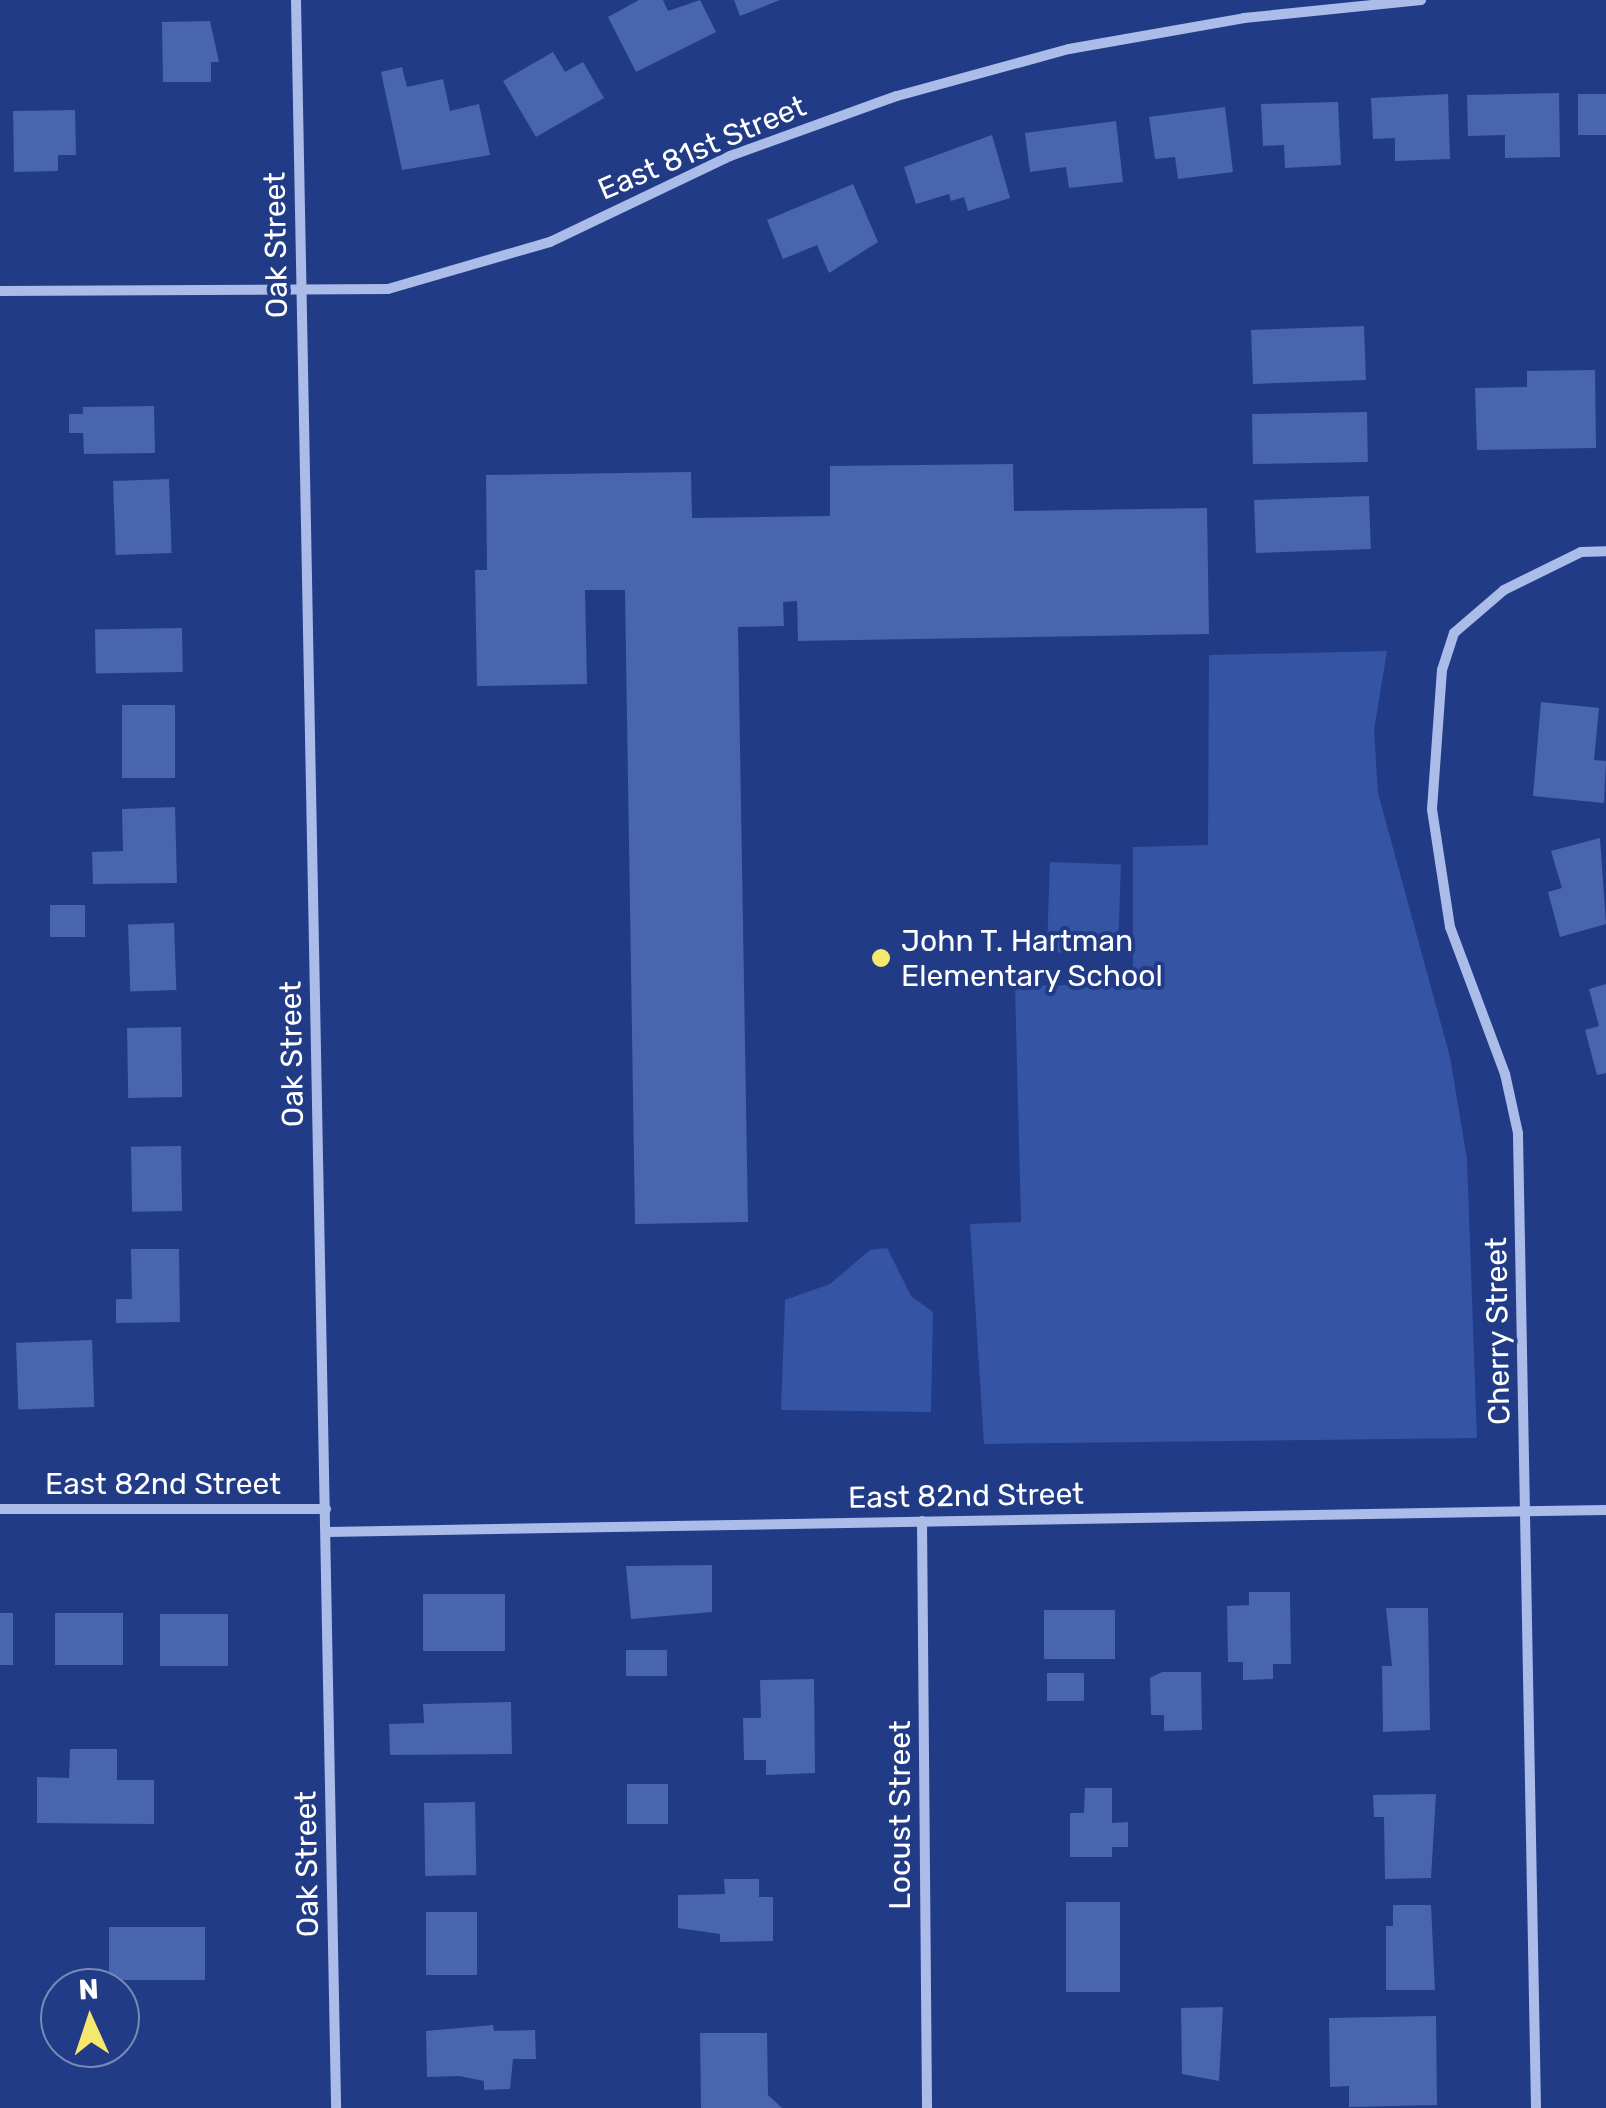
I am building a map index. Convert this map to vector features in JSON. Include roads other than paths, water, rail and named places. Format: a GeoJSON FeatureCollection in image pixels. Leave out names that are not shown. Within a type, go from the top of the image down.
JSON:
{"type":"FeatureCollection","features":[{"type":"Feature","properties":{"kind":"street","name":"Oak Street"},"geometry":{"type":"LineString","coordinates":[[296,0],[336,2108]]}},
{"type":"Feature","properties":{"kind":"street","name":"East 81st Street"},"geometry":{"type":"LineString","coordinates":[[0,291],[388,290],[472,270],[550,242],[730,156],[897,96],[1068,49],[1244,18],[1421,0]]}},
{"type":"Feature","properties":{"kind":"street","name":"Cherry Street"},"geometry":{"type":"LineString","coordinates":[[1536,2108],[1518,1133],[1505,1074],[1450,927],[1432,809],[1442,670],[1454,633],[1504,590],[1581,552],[1606,551]]}},
{"type":"Feature","properties":{"kind":"street","name":"East 82nd Street"},"geometry":{"type":"LineString","coordinates":[[0,1509],[326,1509]]}},
{"type":"Feature","properties":{"kind":"street","name":"East 82nd Street"},"geometry":{"type":"LineString","coordinates":[[327,1532],[1606,1510]]}},
{"type":"Feature","properties":{"kind":"street","name":"Locust Street"},"geometry":{"type":"LineString","coordinates":[[922,1521],[927,2108]]}},
{"type":"Feature","properties":{"kind":"place","name":"John T. Hartman Elementary School"},"geometry":{"type":"Point","coordinates":[881,958]}}]}
